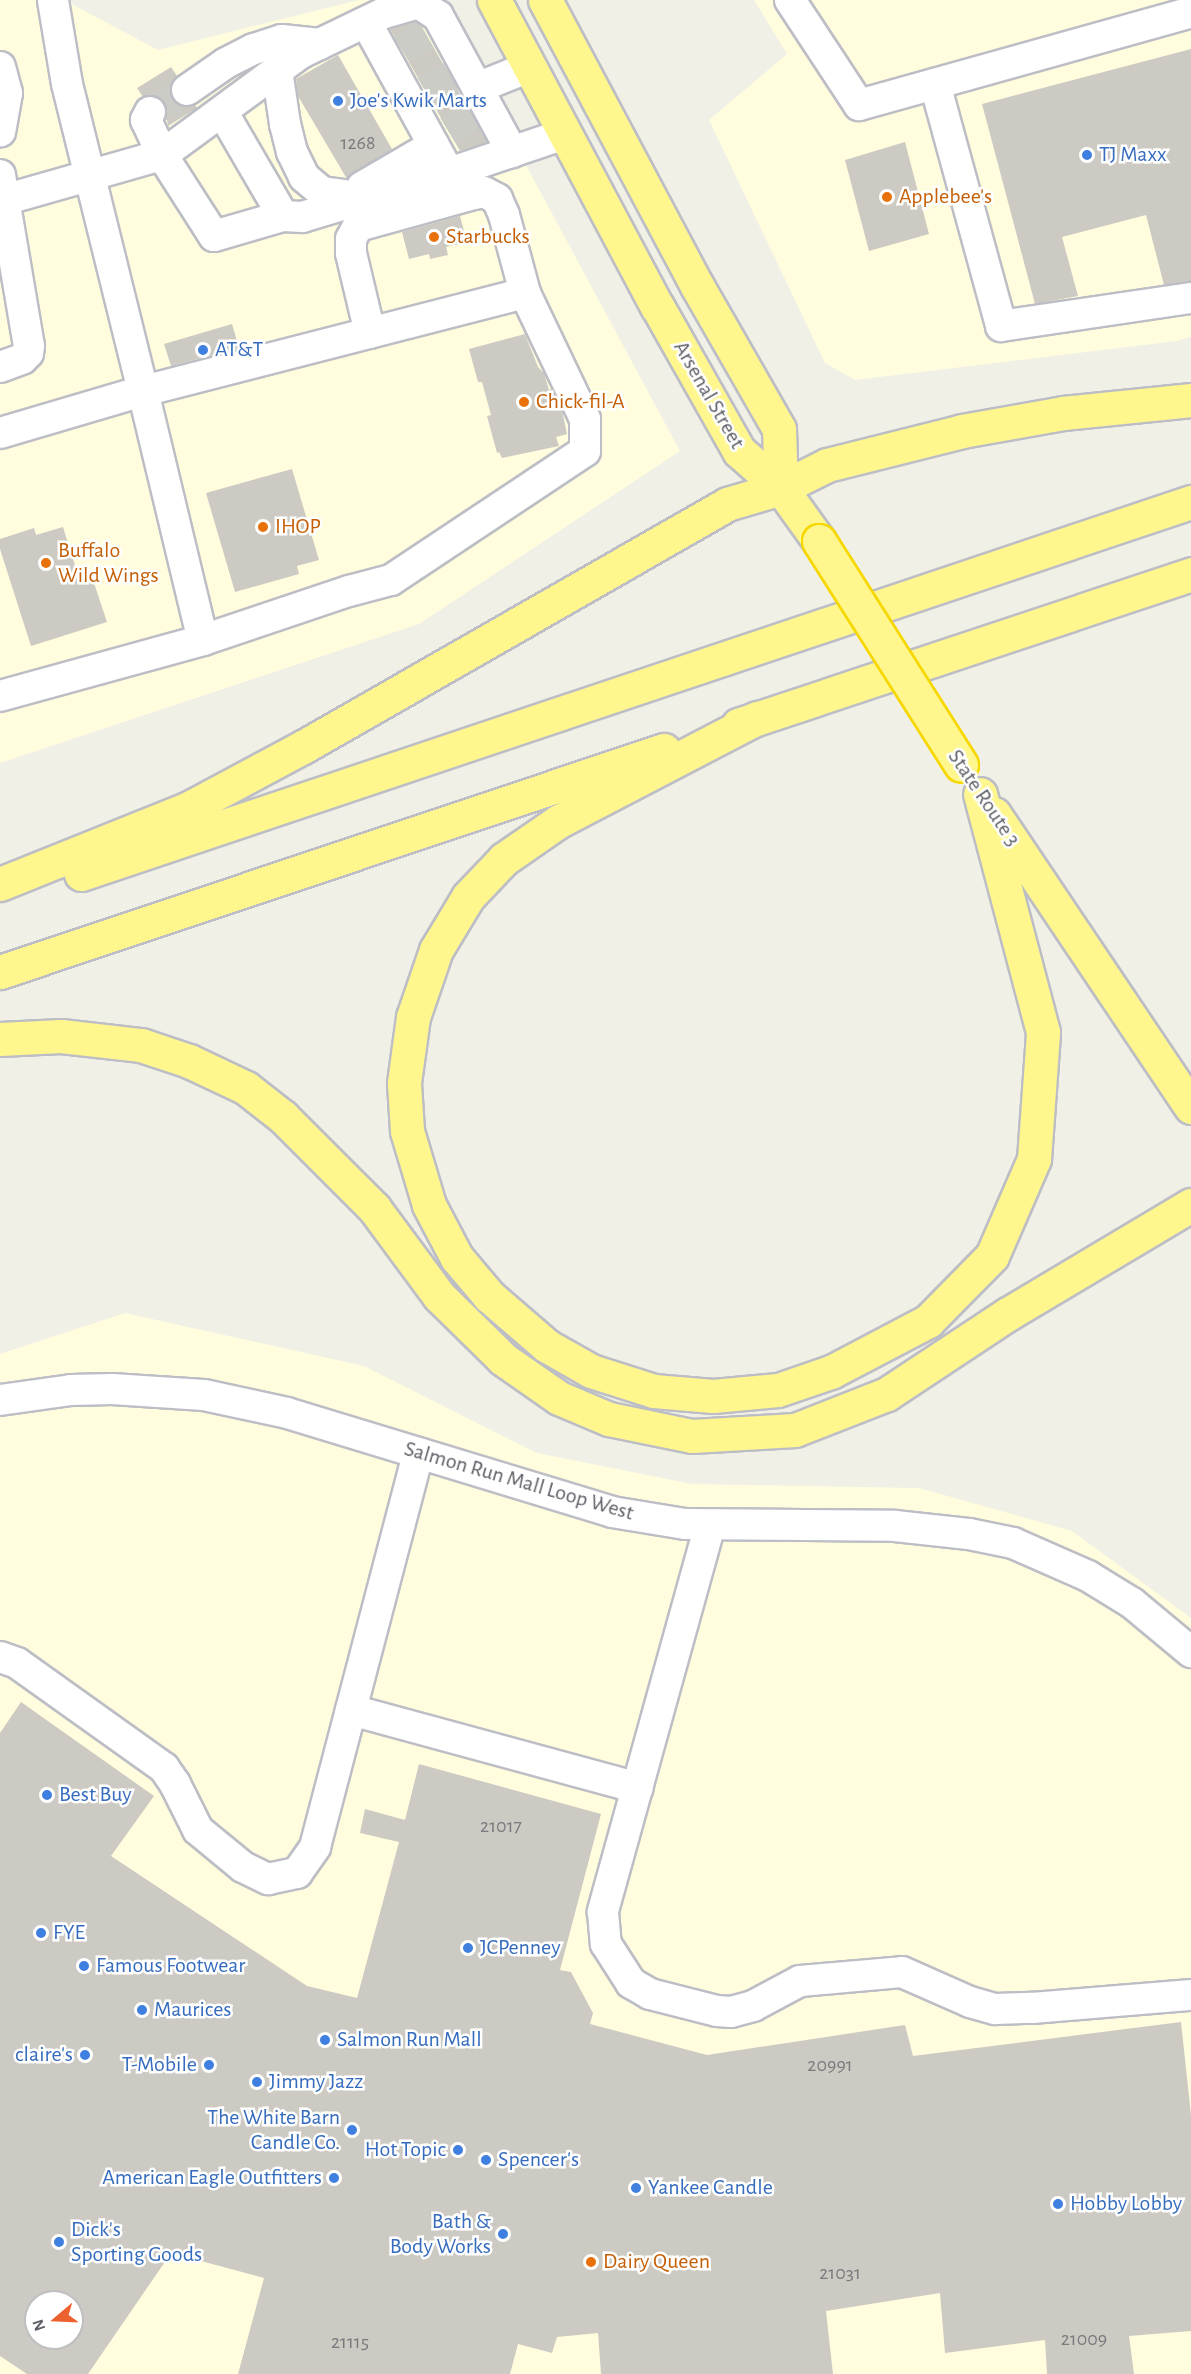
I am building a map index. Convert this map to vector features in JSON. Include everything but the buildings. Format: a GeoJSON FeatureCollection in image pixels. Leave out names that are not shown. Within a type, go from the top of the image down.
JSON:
{"type":"FeatureCollection","features":[{"type":"Feature","properties":{"kind":"highway","name":"Arsenal Street"},"geometry":{"type":"LineString","coordinates":[[494,0],[657,306],[739,451],[781,488]]}},
{"type":"Feature","properties":{"kind":"highway","name":"Arsenal Street"},"geometry":{"type":"LineString","coordinates":[[545,0],[696,284],[778,429],[781,488]]}},
{"type":"Feature","properties":{"kind":"highway"},"geometry":{"type":"LineString","coordinates":[[0,884],[189,808],[303,747],[727,504],[781,488],[827,465],[962,431],[1063,413],[1191,400]]}},
{"type":"Feature","properties":{"kind":"highway","name":"State Route 3"},"geometry":{"type":"LineString","coordinates":[[781,488],[819,541],[980,794],[1191,1107]]}},
{"type":"Feature","properties":{"kind":"highway"},"geometry":{"type":"LineString","coordinates":[[0,902],[1191,502]]}},
{"type":"Feature","properties":{"kind":"highway"},"geometry":{"type":"LineString","coordinates":[[0,972],[1191,574]]}},
{"type":"Feature","properties":{"kind":"highway"},"geometry":{"type":"LineString","coordinates":[[757,718],[652,775],[559,820],[504,859],[468,897],[436,950],[413,1017],[404,1083],[407,1131],[429,1205],[457,1258],[489,1296],[547,1346],[591,1371],[654,1391],[713,1396],[778,1390],[831,1372],[928,1322],[992,1256],[1034,1159],[1043,1032],[980,794]]}},
{"type":"Feature","properties":{"kind":"highway"},"geometry":{"type":"LineString","coordinates":[[0,1039],[61,1036],[141,1045],[189,1061],[246,1088],[290,1123],[374,1208],[439,1296],[502,1359],[559,1398],[609,1419],[692,1436],[795,1430],[887,1394],[1008,1314],[1191,1205]]}},
{"type":"Feature","properties":{"kind":"lane"},"geometry":{"type":"LineString","coordinates":[[53,0],[67,84],[89,178],[203,640]]}},
{"type":"Feature","properties":{"kind":"lane"},"geometry":{"type":"LineString","coordinates":[[790,0],[859,105],[1191,12]]}},
{"type":"Feature","properties":{"kind":"lane"},"geometry":{"type":"LineString","coordinates":[[0,367],[22,359],[28,353],[29,346],[2,192],[89,178],[162,156],[301,53],[366,22],[418,3],[438,16],[414,42],[417,96],[438,139],[449,173]]}},
{"type":"Feature","properties":{"kind":"lane"},"geometry":{"type":"LineString","coordinates":[[366,22],[414,42],[471,91],[512,152]]}},
{"type":"Feature","properties":{"kind":"lane"},"geometry":{"type":"LineString","coordinates":[[187,90],[216,70],[254,49],[282,40],[320,44]]}},
{"type":"Feature","properties":{"kind":"lane"},"geometry":{"type":"LineString","coordinates":[[0,67],[7,93],[0,131]]}},
{"type":"Feature","properties":{"kind":"lane"},"geometry":{"type":"LineString","coordinates":[[471,91],[529,67]]}},
{"type":"Feature","properties":{"kind":"lane"},"geometry":{"type":"LineString","coordinates":[[216,70],[228,106],[283,216]]}},
{"type":"Feature","properties":{"kind":"lane"},"geometry":{"type":"LineString","coordinates":[[278,70],[285,124],[292,152],[304,177],[322,192],[345,200]]}},
{"type":"Feature","properties":{"kind":"lane"},"geometry":{"type":"LineString","coordinates":[[935,84],[1000,326],[1191,298]]}},
{"type":"Feature","properties":{"kind":"lane"},"geometry":{"type":"LineString","coordinates":[[150,112],[146,120],[162,156],[214,236],[283,216],[302,217],[345,200],[449,173],[565,134]]}},
{"type":"Feature","properties":{"kind":"lane"},"geometry":{"type":"LineString","coordinates":[[345,200],[438,139]]}},
{"type":"Feature","properties":{"kind":"lane"},"geometry":{"type":"LineString","coordinates":[[0,696],[203,640],[349,591],[391,580],[585,452],[585,419],[525,293],[497,199],[484,192],[358,226],[351,239],[353,265],[370,333]]}},
{"type":"Feature","properties":{"kind":"lane"},"geometry":{"type":"LineString","coordinates":[[0,433],[143,391],[525,293]]}},
{"type":"Feature","properties":{"kind":"lane","name":"Salmon Run Mall Loop West"},"geometry":{"type":"LineString","coordinates":[[0,1400],[71,1390],[112,1389],[204,1395],[287,1413],[612,1512],[685,1524],[895,1526],[969,1534],[1013,1544],[1088,1576],[1132,1603],[1191,1652]]}},
{"type":"Feature","properties":{"kind":"lane"},"geometry":{"type":"LineString","coordinates":[[0,1657],[17,1663],[164,1768],[176,1784],[198,1830],[243,1867],[268,1879],[297,1873],[315,1847],[418,1453]]}},
{"type":"Feature","properties":{"kind":"lane"},"geometry":{"type":"LineString","coordinates":[[710,1525],[603,1912],[606,1944],[623,1974],[631,1983],[650,1994],[717,2012],[731,2012],[753,2006],[800,1981],[902,1972],[970,2002],[995,2009],[1191,1995]]}},
{"type":"Feature","properties":{"kind":"lane"},"geometry":{"type":"LineString","coordinates":[[351,1710],[638,1788]]}},
{"type":"Feature","properties":{"kind":"shaded area"},"geometry":{"type":"Polygon","coordinates":[[[0,0],[64,0],[158,50],[359,0],[437,0],[680,451],[419,624],[0,763],[0,0]]]}},
{"type":"Feature","properties":{"kind":"shaded area"},"geometry":{"type":"Polygon","coordinates":[[[754,0],[1191,0],[1191,337],[1177,341],[855,380],[825,363],[709,120],[787,54],[754,0]]]}},
{"type":"Feature","properties":{"kind":"shaded area","name":"Salmon Run Mall"},"geometry":{"type":"Polygon","coordinates":[[[125,1313],[364,1366],[537,1453],[692,1484],[919,1488],[1072,1531],[1191,1618],[1191,2374],[0,2374],[0,1354],[125,1313]]]}},
{"type":"Feature","properties":{"kind":"tunnel"},"geometry":{"type":"LineString","coordinates":[[402,50],[426,35]]}},
{"type":"Feature","properties":{"kind":"tunnel"},"geometry":{"type":"LineString","coordinates":[[425,91],[451,76]]}},
{"type":"Feature","properties":{"kind":"tunnel"},"geometry":{"type":"LineString","coordinates":[[150,112],[187,90]]}},
{"type":"Feature","properties":{"kind":"tunnel"},"geometry":{"type":"LineString","coordinates":[[448,131],[473,116]]}},
{"type":"Feature","properties":{"kind":"place","name":"Joe's Kwik Marts"},"geometry":{"type":"Point","coordinates":[338,101]}},
{"type":"Feature","properties":{"kind":"place","name":"TJ Maxx"},"geometry":{"type":"Point","coordinates":[1087,155]}},
{"type":"Feature","properties":{"kind":"place","name":"Applebee's"},"geometry":{"type":"Point","coordinates":[887,197]}},
{"type":"Feature","properties":{"kind":"place","name":"Starbucks"},"geometry":{"type":"Point","coordinates":[434,237]}},
{"type":"Feature","properties":{"kind":"place","name":"AT&T"},"geometry":{"type":"Point","coordinates":[203,350]}},
{"type":"Feature","properties":{"kind":"place","name":"Chick-fil-A"},"geometry":{"type":"Point","coordinates":[524,402]}},
{"type":"Feature","properties":{"kind":"place","name":"IHOP"},"geometry":{"type":"Point","coordinates":[263,527]}},
{"type":"Feature","properties":{"kind":"place","name":"Buffalo Wild Wings"},"geometry":{"type":"Point","coordinates":[46,563]}},
{"type":"Feature","properties":{"kind":"place","name":"Best Buy"},"geometry":{"type":"Point","coordinates":[47,1795]}},
{"type":"Feature","properties":{"kind":"place","name":"FYE"},"geometry":{"type":"Point","coordinates":[41,1933]}},
{"type":"Feature","properties":{"kind":"place","name":"JCPenney"},"geometry":{"type":"Point","coordinates":[468,1948]}},
{"type":"Feature","properties":{"kind":"place","name":"Famous Footwear"},"geometry":{"type":"Point","coordinates":[84,1966]}},
{"type":"Feature","properties":{"kind":"place","name":"Maurices"},"geometry":{"type":"Point","coordinates":[142,2010]}},
{"type":"Feature","properties":{"kind":"place","name":"Salmon Run Mall"},"geometry":{"type":"Point","coordinates":[325,2040]}},
{"type":"Feature","properties":{"kind":"place","name":"claire's"},"geometry":{"type":"Point","coordinates":[85,2055]}},
{"type":"Feature","properties":{"kind":"place","name":"T-Mobile"},"geometry":{"type":"Point","coordinates":[209,2065]}},
{"type":"Feature","properties":{"kind":"place","name":"Jimmy Jazz"},"geometry":{"type":"Point","coordinates":[257,2082]}},
{"type":"Feature","properties":{"kind":"place","name":"The White Barn Candle Co."},"geometry":{"type":"Point","coordinates":[352,2130]}},
{"type":"Feature","properties":{"kind":"place","name":"Hot Topic"},"geometry":{"type":"Point","coordinates":[458,2150]}},
{"type":"Feature","properties":{"kind":"place","name":"Spencer's"},"geometry":{"type":"Point","coordinates":[486,2160]}},
{"type":"Feature","properties":{"kind":"place","name":"American Eagle Outfitters"},"geometry":{"type":"Point","coordinates":[334,2178]}},
{"type":"Feature","properties":{"kind":"place","name":"Yankee Candle"},"geometry":{"type":"Point","coordinates":[636,2188]}},
{"type":"Feature","properties":{"kind":"place","name":"Hobby Lobby"},"geometry":{"type":"Point","coordinates":[1058,2204]}},
{"type":"Feature","properties":{"kind":"place","name":"Bath & Body Works"},"geometry":{"type":"Point","coordinates":[503,2234]}},
{"type":"Feature","properties":{"kind":"place","name":"Dick's Sporting Goods"},"geometry":{"type":"Point","coordinates":[59,2242]}},
{"type":"Feature","properties":{"kind":"place","name":"Dairy Queen"},"geometry":{"type":"Point","coordinates":[591,2262]}}]}
